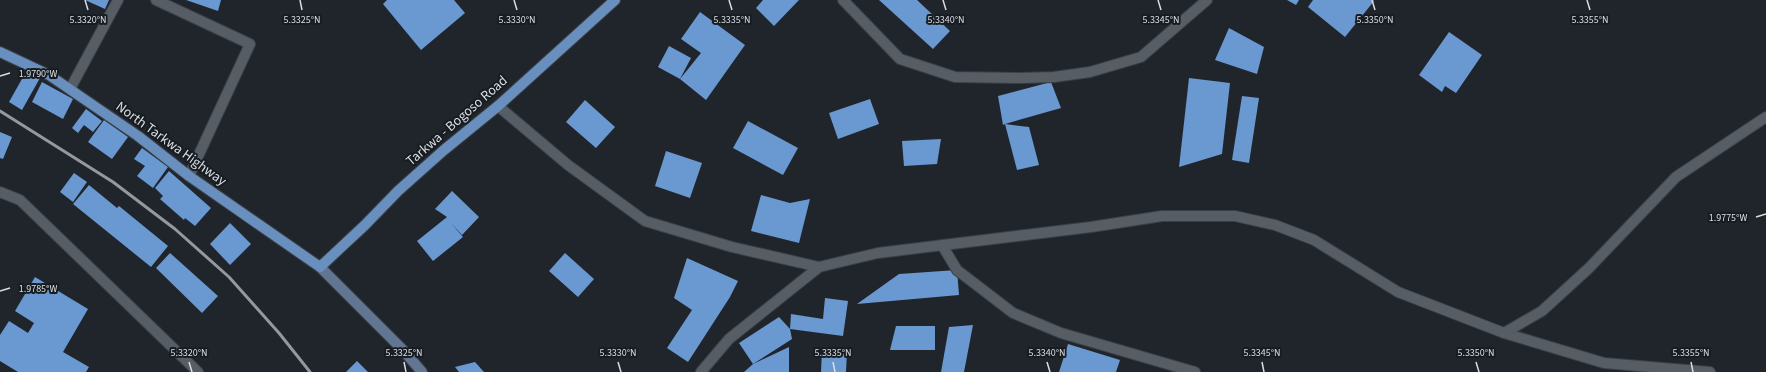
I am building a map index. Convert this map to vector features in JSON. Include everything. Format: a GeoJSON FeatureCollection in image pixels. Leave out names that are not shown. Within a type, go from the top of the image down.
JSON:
{"type":"FeatureCollection","features":[{"type":"Feature","properties":{"kind":"main road","name":"Tarkwa - Bogoso Road"},"geometry":{"type":"LineString","coordinates":[[320,266],[444,150],[498,106],[616,0]]}},
{"type":"Feature","properties":{"kind":"main road","name":"North Tarkwa Highway"},"geometry":{"type":"LineString","coordinates":[[0,52],[49,75],[70,89],[138,136],[189,176],[320,266]]}},
{"type":"Feature","properties":{"kind":"main road"},"geometry":{"type":"LineString","coordinates":[[320,266],[403,350],[422,372]]}},
{"type":"Feature","properties":{"kind":"street"},"geometry":{"type":"LineString","coordinates":[[70,89],[118,0]]}},
{"type":"Feature","properties":{"kind":"street"},"geometry":{"type":"LineString","coordinates":[[156,0],[250,44],[189,176]]}},
{"type":"Feature","properties":{"kind":"street"},"geometry":{"type":"LineString","coordinates":[[843,0],[900,59],[956,77],[1020,78],[1054,77],[1090,72],[1141,57],[1207,0]]}},
{"type":"Feature","properties":{"kind":"street"},"geometry":{"type":"LineString","coordinates":[[498,106],[568,165],[645,221],[732,247],[820,267]]}},
{"type":"Feature","properties":{"kind":"street"},"geometry":{"type":"LineString","coordinates":[[1504,333],[1542,311],[1589,268],[1676,177],[1766,117]]}},
{"type":"Feature","properties":{"kind":"street"},"geometry":{"type":"LineString","coordinates":[[0,192],[20,200],[198,372]]}},
{"type":"Feature","properties":{"kind":"street"},"geometry":{"type":"LineString","coordinates":[[701,372],[729,340],[820,267],[878,253],[1091,227],[1162,216],[1235,216],[1275,225],[1314,240],[1398,292],[1504,333],[1604,363],[1710,372]]}},
{"type":"Feature","properties":{"kind":"street"},"geometry":{"type":"LineString","coordinates":[[942,245],[958,270],[1013,313],[1061,333],[1195,372]]}},
{"type":"Feature","properties":{"kind":"building"},"geometry":{"type":"Polygon","coordinates":[[[85,0],[109,0],[105,9],[85,0]]]}},
{"type":"Feature","properties":{"kind":"building"},"geometry":{"type":"Polygon","coordinates":[[[186,0],[221,0],[218,11],[186,0]]]}},
{"type":"Feature","properties":{"kind":"building"},"geometry":{"type":"Polygon","coordinates":[[[387,0],[454,0],[465,13],[421,50],[383,4],[387,0]]]}},
{"type":"Feature","properties":{"kind":"building"},"geometry":{"type":"Polygon","coordinates":[[[763,0],[799,0],[774,26],[756,8],[763,0]]]}},
{"type":"Feature","properties":{"kind":"building"},"geometry":{"type":"Polygon","coordinates":[[[879,0],[917,0],[950,31],[933,49],[879,0]]]}},
{"type":"Feature","properties":{"kind":"building"},"geometry":{"type":"Polygon","coordinates":[[[1287,0],[1299,0],[1296,5],[1287,0]]]}},
{"type":"Feature","properties":{"kind":"building"},"geometry":{"type":"Polygon","coordinates":[[[1313,0],[1374,1],[1345,37],[1308,7],[1313,0]]]}},
{"type":"Feature","properties":{"kind":"building"},"geometry":{"type":"Polygon","coordinates":[[[700,12],[745,45],[706,100],[680,79],[701,53],[681,39],[700,12]]]}},
{"type":"Feature","properties":{"kind":"building"},"geometry":{"type":"Polygon","coordinates":[[[1229,28],[1264,47],[1257,74],[1215,60],[1229,28]]]}},
{"type":"Feature","properties":{"kind":"building"},"geometry":{"type":"Polygon","coordinates":[[[1449,32],[1482,55],[1456,93],[1445,86],[1442,92],[1419,75],[1449,32]]]}},
{"type":"Feature","properties":{"kind":"building"},"geometry":{"type":"Polygon","coordinates":[[[669,46],[691,58],[680,79],[658,67],[669,46]]]}},
{"type":"Feature","properties":{"kind":"building"},"geometry":{"type":"Polygon","coordinates":[[[27,70],[40,78],[22,110],[9,102],[27,70]]]}},
{"type":"Feature","properties":{"kind":"building"},"geometry":{"type":"Polygon","coordinates":[[[1189,78],[1230,83],[1222,154],[1179,167],[1189,78]]]}},
{"type":"Feature","properties":{"kind":"building"},"geometry":{"type":"Polygon","coordinates":[[[42,82],[73,99],[63,119],[32,102],[42,82]]]}},
{"type":"Feature","properties":{"kind":"building"},"geometry":{"type":"Polygon","coordinates":[[[1051,82],[1061,108],[1003,125],[998,96],[1051,82]]]}},
{"type":"Feature","properties":{"kind":"building"},"geometry":{"type":"Polygon","coordinates":[[[1242,96],[1259,98],[1249,163],[1232,160],[1242,96]]]}},
{"type":"Feature","properties":{"kind":"building"},"geometry":{"type":"Polygon","coordinates":[[[870,99],[879,124],[838,139],[829,113],[870,99]]]}},
{"type":"Feature","properties":{"kind":"building"},"geometry":{"type":"Polygon","coordinates":[[[585,100],[615,127],[596,148],[566,122],[585,100]]]}},
{"type":"Feature","properties":{"kind":"building"},"geometry":{"type":"Polygon","coordinates":[[[86,109],[102,121],[93,132],[84,125],[78,133],[72,128],[86,109]]]}},
{"type":"Feature","properties":{"kind":"building"},"geometry":{"type":"Polygon","coordinates":[[[104,120],[128,137],[112,159],[88,142],[104,120]]]}},
{"type":"Feature","properties":{"kind":"building"},"geometry":{"type":"Polygon","coordinates":[[[748,121],[798,148],[783,175],[733,148],[748,121]]]}},
{"type":"Feature","properties":{"kind":"building"},"geometry":{"type":"Polygon","coordinates":[[[1005,124],[1029,127],[1039,165],[1017,170],[1005,124]]]}},
{"type":"Feature","properties":{"kind":"building"},"geometry":{"type":"Polygon","coordinates":[[[0,132],[12,137],[3,159],[0,158],[0,132]]]}},
{"type":"Feature","properties":{"kind":"building"},"geometry":{"type":"Polygon","coordinates":[[[941,139],[937,164],[904,166],[902,141],[941,139]]]}},
{"type":"Feature","properties":{"kind":"building"},"geometry":{"type":"Polygon","coordinates":[[[142,148],[168,167],[153,188],[137,176],[145,166],[134,159],[142,148]]]}},
{"type":"Feature","properties":{"kind":"building"},"geometry":{"type":"Polygon","coordinates":[[[666,151],[702,163],[690,198],[655,186],[666,151]]]}},
{"type":"Feature","properties":{"kind":"building"},"geometry":{"type":"Polygon","coordinates":[[[169,171],[211,208],[195,226],[185,218],[184,220],[160,199],[163,196],[155,188],[169,171]]]}},
{"type":"Feature","properties":{"kind":"building"},"geometry":{"type":"Polygon","coordinates":[[[74,173],[87,182],[73,202],[60,192],[74,173]]]}},
{"type":"Feature","properties":{"kind":"building"},"geometry":{"type":"Polygon","coordinates":[[[89,185],[117,208],[119,206],[168,246],[151,267],[73,204],[89,185]]]}},
{"type":"Feature","properties":{"kind":"building"},"geometry":{"type":"Polygon","coordinates":[[[452,191],[479,217],[462,235],[450,222],[463,237],[433,261],[417,241],[447,217],[435,209],[452,191]]]}},
{"type":"Feature","properties":{"kind":"building"},"geometry":{"type":"Polygon","coordinates":[[[761,195],[790,203],[810,199],[799,243],[751,231],[761,195]]]}},
{"type":"Feature","properties":{"kind":"building"},"geometry":{"type":"Polygon","coordinates":[[[230,223],[251,244],[230,265],[210,244],[230,223]]]}},
{"type":"Feature","properties":{"kind":"building"},"geometry":{"type":"Polygon","coordinates":[[[170,253],[218,296],[202,313],[156,268],[170,253]]]}},
{"type":"Feature","properties":{"kind":"building"},"geometry":{"type":"Polygon","coordinates":[[[565,253],[594,279],[578,297],[549,271],[565,253]]]}},
{"type":"Feature","properties":{"kind":"building"},"geometry":{"type":"Polygon","coordinates":[[[687,258],[738,281],[730,297],[688,362],[667,348],[692,310],[674,298],[687,258]]]}},
{"type":"Feature","properties":{"kind":"building"},"geometry":{"type":"Polygon","coordinates":[[[957,270],[959,295],[857,304],[899,274],[957,270]]]}},
{"type":"Feature","properties":{"kind":"building"},"geometry":{"type":"Polygon","coordinates":[[[35,277],[88,309],[63,352],[89,367],[86,372],[18,372],[0,361],[0,335],[9,321],[28,333],[34,323],[15,311],[35,277]]]}},
{"type":"Feature","properties":{"kind":"building"},"geometry":{"type":"Polygon","coordinates":[[[825,298],[848,301],[843,336],[790,329],[791,314],[823,319],[825,298]]]}},
{"type":"Feature","properties":{"kind":"building"},"geometry":{"type":"Polygon","coordinates":[[[779,317],[790,329],[792,339],[753,364],[739,343],[779,317]]]}},
{"type":"Feature","properties":{"kind":"building"},"geometry":{"type":"Polygon","coordinates":[[[973,325],[964,372],[941,372],[949,327],[973,325]]]}},
{"type":"Feature","properties":{"kind":"building"},"geometry":{"type":"Polygon","coordinates":[[[896,326],[935,326],[935,350],[890,350],[896,326]]]}},
{"type":"Feature","properties":{"kind":"building"},"geometry":{"type":"Polygon","coordinates":[[[1068,344],[1120,360],[1116,372],[1059,372],[1068,344]]]}},
{"type":"Feature","properties":{"kind":"building"},"geometry":{"type":"Polygon","coordinates":[[[789,347],[789,372],[744,372],[753,364],[789,347]]]}},
{"type":"Feature","properties":{"kind":"building"},"geometry":{"type":"Polygon","coordinates":[[[822,350],[847,351],[846,372],[821,372],[822,350]]]}},
{"type":"Feature","properties":{"kind":"building"},"geometry":{"type":"Polygon","coordinates":[[[357,361],[368,372],[346,372],[357,361]]]}},
{"type":"Feature","properties":{"kind":"building"},"geometry":{"type":"Polygon","coordinates":[[[475,362],[484,372],[459,372],[455,367],[475,362]]]}},
{"type":"Feature","properties":{"kind":"railway"},"geometry":{"type":"LineString","coordinates":[[0,111],[113,182],[175,229],[229,277],[279,333],[310,372]]}}]}
